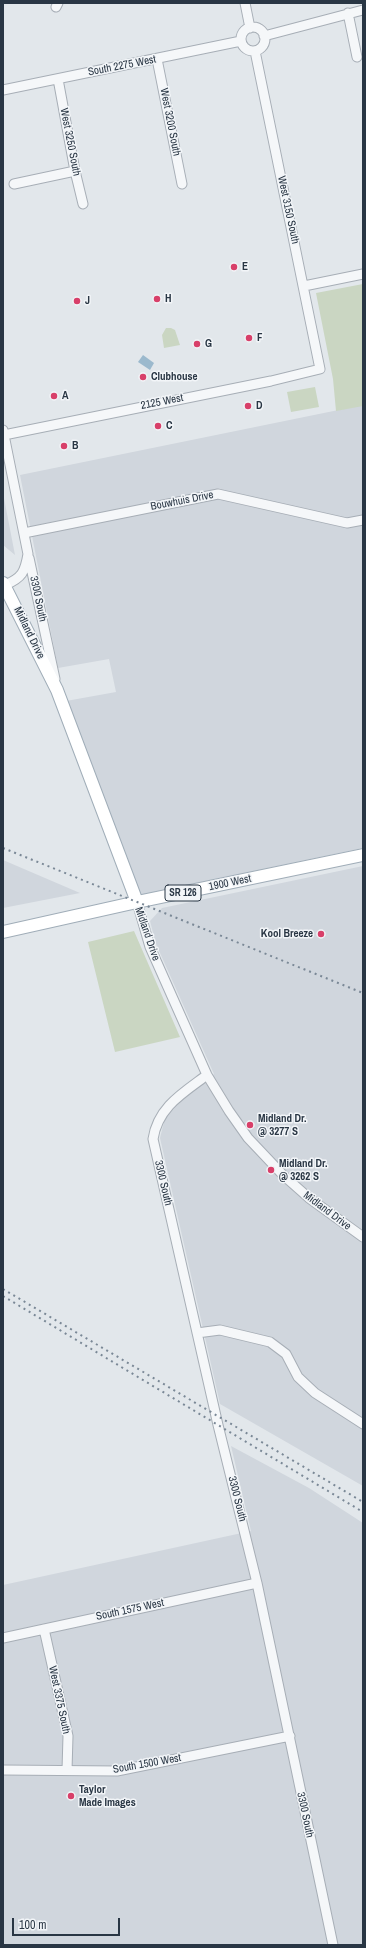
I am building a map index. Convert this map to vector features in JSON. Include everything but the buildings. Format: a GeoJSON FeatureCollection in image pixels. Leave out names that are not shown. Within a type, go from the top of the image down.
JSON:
{"type":"FeatureCollection","features":[{"type":"Feature","properties":{"kind":"main road","name":"Midland Drive"},"geometry":{"type":"LineString","coordinates":[[4,584],[57,690],[137,902]]}},
{"type":"Feature","properties":{"kind":"main road","name":"1900 West"},"geometry":{"type":"LineString","coordinates":[[3,932],[137,902],[363,856]]}},
{"type":"Feature","properties":{"kind":"street"},"geometry":{"type":"LineString","coordinates":[[245,3],[250,28]]}},
{"type":"Feature","properties":{"kind":"street"},"geometry":{"type":"LineString","coordinates":[[264,36],[305,27],[348,13],[363,10]]}},
{"type":"Feature","properties":{"kind":"street"},"geometry":{"type":"LineString","coordinates":[[348,13],[357,57]]}},
{"type":"Feature","properties":{"kind":"street"},"geometry":{"type":"LineString","coordinates":[[250,28],[257,28],[264,36],[263,44],[254,51],[245,48],[241,41],[244,31],[250,28]]}},
{"type":"Feature","properties":{"kind":"street","name":"South 2275 West"},"geometry":{"type":"LineString","coordinates":[[3,90],[241,41]]}},
{"type":"Feature","properties":{"kind":"street","name":"West 3150 South"},"geometry":{"type":"LineString","coordinates":[[254,51],[304,286],[320,369]]}},
{"type":"Feature","properties":{"kind":"street","name":"West 3200 South"},"geometry":{"type":"LineString","coordinates":[[157,59],[182,184]]}},
{"type":"Feature","properties":{"kind":"street","name":"West 3250 South"},"geometry":{"type":"LineString","coordinates":[[58,79],[75,171],[83,204]]}},
{"type":"Feature","properties":{"kind":"street"},"geometry":{"type":"LineString","coordinates":[[14,184],[75,171]]}},
{"type":"Feature","properties":{"kind":"street"},"geometry":{"type":"LineString","coordinates":[[304,286],[363,274]]}},
{"type":"Feature","properties":{"kind":"street","name":"2125 West"},"geometry":{"type":"LineString","coordinates":[[3,432],[263,383],[320,369]]}},
{"type":"Feature","properties":{"kind":"street","name":"3300 South"},"geometry":{"type":"LineString","coordinates":[[3,432],[57,690]]}},
{"type":"Feature","properties":{"kind":"street","name":"Bouwhuis Drive"},"geometry":{"type":"LineString","coordinates":[[24,533],[218,494],[347,524],[363,520]]}},
{"type":"Feature","properties":{"kind":"street","name":"3300 South"},"geometry":{"type":"LineString","coordinates":[[4,584],[15,581],[25,571],[28,554]]}},
{"type":"Feature","properties":{"kind":"street","name":"Midland Drive"},"geometry":{"type":"LineString","coordinates":[[137,902],[150,947],[207,1075],[229,1111],[248,1138],[280,1172],[309,1198],[363,1237]]}},
{"type":"Feature","properties":{"kind":"street","name":"3300 South"},"geometry":{"type":"LineString","coordinates":[[207,1075],[177,1097],[163,1112],[155,1126],[153,1139],[197,1333],[257,1583],[333,1945]]}},
{"type":"Feature","properties":{"kind":"street"},"geometry":{"type":"LineString","coordinates":[[197,1333],[220,1330],[270,1342],[286,1354],[298,1377],[315,1393],[363,1424]]}},
{"type":"Feature","properties":{"kind":"street","name":"South 1575 West"},"geometry":{"type":"LineString","coordinates":[[3,1638],[257,1583]]}},
{"type":"Feature","properties":{"kind":"street","name":"West 3375 South"},"geometry":{"type":"LineString","coordinates":[[44,1630],[68,1736],[67,1770]]}},
{"type":"Feature","properties":{"kind":"street","name":"South 1500 West"},"geometry":{"type":"LineString","coordinates":[[3,1770],[117,1771],[290,1736]]}},
{"type":"Feature","properties":{"kind":"shaded area"},"geometry":{"type":"Polygon","coordinates":[[[363,405],[363,848],[140,895],[66,701],[116,692],[109,659],[58,668],[20,475],[363,405]]]}},
{"type":"Feature","properties":{"kind":"shaded area"},"geometry":{"type":"Polygon","coordinates":[[[3,493],[15,555],[3,545],[3,493]]]}},
{"type":"Feature","properties":{"kind":"shaded area"},"geometry":{"type":"Polygon","coordinates":[[[3,860],[80,893],[3,908],[3,860]]]}},
{"type":"Feature","properties":{"kind":"shaded area"},"geometry":{"type":"Polygon","coordinates":[[[363,866],[363,1486],[220,1404],[160,1138],[165,1118],[182,1100],[214,1074],[156,944],[150,921],[162,908],[363,866]]]}},
{"type":"Feature","properties":{"kind":"shaded area"},"geometry":{"type":"Polygon","coordinates":[[[231,1446],[309,1488],[363,1523],[363,1945],[3,1945],[3,1585],[251,1531],[231,1446]]]}},
{"type":"Feature","properties":{"kind":"green space"},"geometry":{"type":"Polygon","coordinates":[[[363,284],[363,406],[336,411],[333,379],[316,293],[363,284]]]}},
{"type":"Feature","properties":{"kind":"green space"},"geometry":{"type":"Polygon","coordinates":[[[166,328],[175,330],[180,345],[164,348],[162,335],[166,328]]]}},
{"type":"Feature","properties":{"kind":"green space"},"geometry":{"type":"Polygon","coordinates":[[[315,387],[319,407],[291,412],[287,392],[315,387]]]}},
{"type":"Feature","properties":{"kind":"green space"},"geometry":{"type":"Polygon","coordinates":[[[134,931],[180,1037],[115,1052],[88,942],[134,931]]]}},
{"type":"Feature","properties":{"kind":"water"},"geometry":{"type":"Polygon","coordinates":[[[143,355],[154,363],[150,370],[138,362],[143,355]]]}},
{"type":"Feature","properties":{"kind":"railway"},"geometry":{"type":"LineString","coordinates":[[3,848],[363,993]]}},
{"type":"Feature","properties":{"kind":"railway"},"geometry":{"type":"LineString","coordinates":[[3,1289],[363,1502]]}},
{"type":"Feature","properties":{"kind":"railway"},"geometry":{"type":"LineString","coordinates":[[3,1296],[363,1512]]}},
{"type":"Feature","properties":{"kind":"place","name":"E"},"geometry":{"type":"Point","coordinates":[234,267]}},
{"type":"Feature","properties":{"kind":"place","name":"H"},"geometry":{"type":"Point","coordinates":[157,299]}},
{"type":"Feature","properties":{"kind":"place","name":"J"},"geometry":{"type":"Point","coordinates":[77,301]}},
{"type":"Feature","properties":{"kind":"place","name":"F"},"geometry":{"type":"Point","coordinates":[249,338]}},
{"type":"Feature","properties":{"kind":"place","name":"G"},"geometry":{"type":"Point","coordinates":[197,344]}},
{"type":"Feature","properties":{"kind":"place","name":"Clubhouse"},"geometry":{"type":"Point","coordinates":[143,377]}},
{"type":"Feature","properties":{"kind":"place","name":"A"},"geometry":{"type":"Point","coordinates":[54,396]}},
{"type":"Feature","properties":{"kind":"place","name":"D"},"geometry":{"type":"Point","coordinates":[248,406]}},
{"type":"Feature","properties":{"kind":"place","name":"C"},"geometry":{"type":"Point","coordinates":[158,426]}},
{"type":"Feature","properties":{"kind":"place","name":"B"},"geometry":{"type":"Point","coordinates":[64,446]}},
{"type":"Feature","properties":{"kind":"place","name":"Kool Breeze"},"geometry":{"type":"Point","coordinates":[321,934]}},
{"type":"Feature","properties":{"kind":"place","name":"Midland Dr. @ 3277 S"},"geometry":{"type":"Point","coordinates":[250,1125]}},
{"type":"Feature","properties":{"kind":"place","name":"Midland Dr. @ 3262 S"},"geometry":{"type":"Point","coordinates":[271,1170]}},
{"type":"Feature","properties":{"kind":"place","name":"Taylor Made Images"},"geometry":{"type":"Point","coordinates":[71,1796]}}]}
